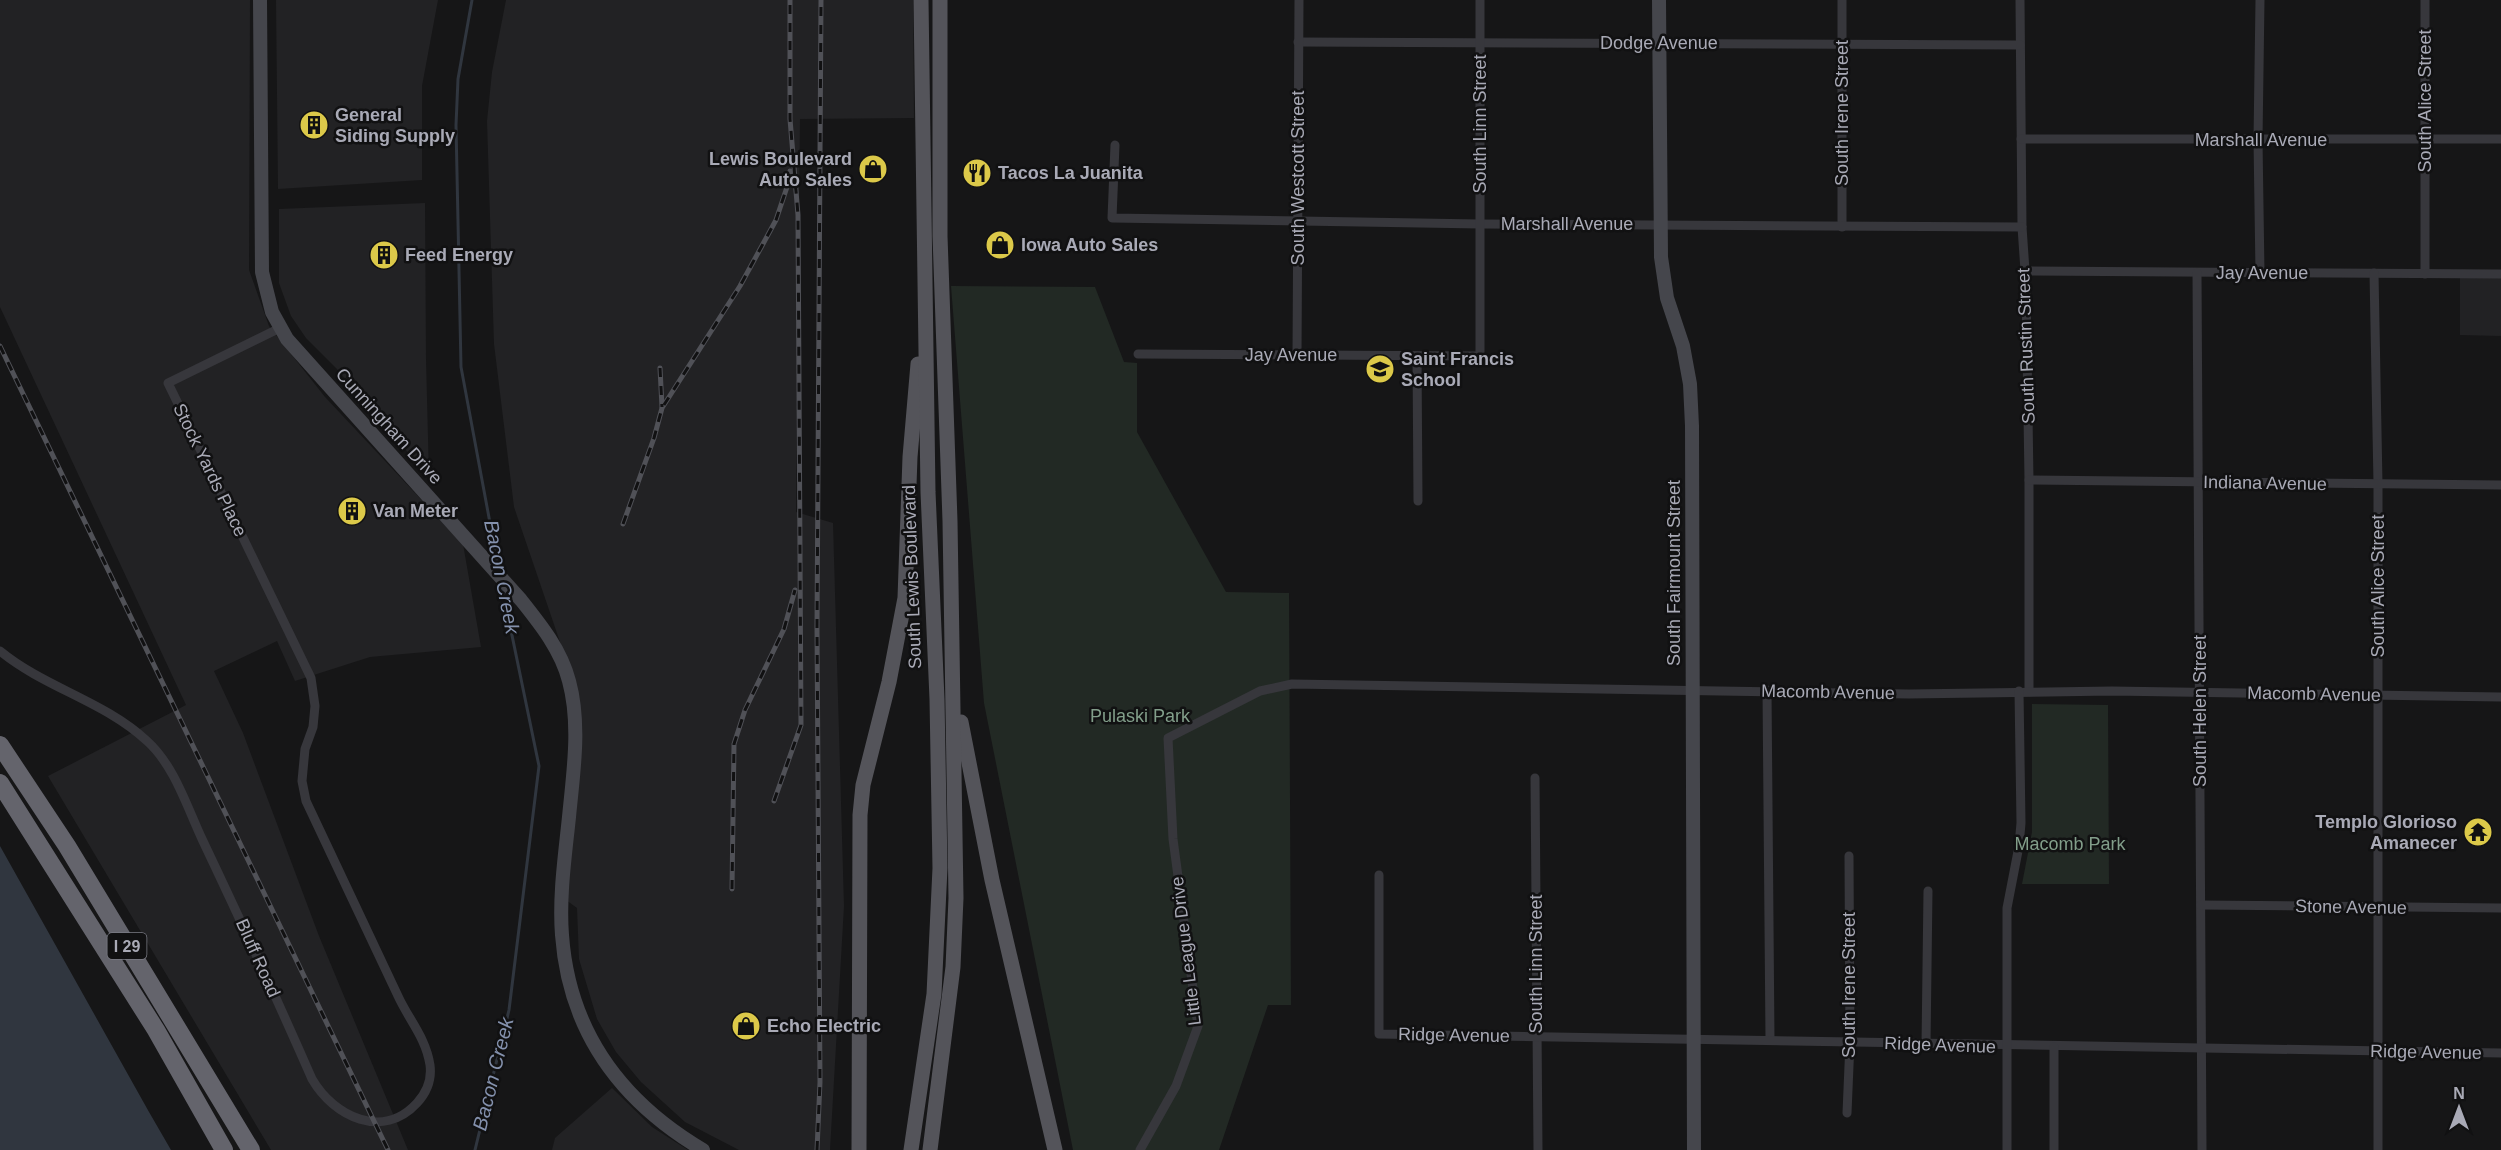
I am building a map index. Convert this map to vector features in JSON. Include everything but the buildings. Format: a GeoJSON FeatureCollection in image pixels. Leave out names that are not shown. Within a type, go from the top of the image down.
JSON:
{"type":"FeatureCollection","features":[{"type":"Feature","properties":{"kind":"highway","name":"I 29"},"geometry":{"type":"LineString","coordinates":[[0,745],[67,846],[251,1150]]}},
{"type":"Feature","properties":{"kind":"highway","name":"I 29"},"geometry":{"type":"LineString","coordinates":[[0,783],[156,1030],[225,1150]]}},
{"type":"Feature","properties":{"kind":"main road","name":"South Lewis Boulevard"},"geometry":{"type":"LineString","coordinates":[[911,1150],[934,994],[940,868],[928,492],[928,345],[923,269],[921,0]]}},
{"type":"Feature","properties":{"kind":"main road","name":"South Lewis Boulevard"},"geometry":{"type":"LineString","coordinates":[[930,1150],[953,967],[956,844],[953,661],[940,236],[940,0]]}},
{"type":"Feature","properties":{"kind":"main road"},"geometry":{"type":"LineString","coordinates":[[860,1150],[860,814],[863,785],[889,682],[905,598],[910,457],[923,269]]}},
{"type":"Feature","properties":{"kind":"main road"},"geometry":{"type":"LineString","coordinates":[[953,661],[976,805],[1055,1150]]}},
{"type":"Feature","properties":{"kind":"street","name":"Cunningham Drive"},"geometry":{"type":"LineString","coordinates":[[260,0],[262,272],[272,312],[280,328],[340,399],[521,600],[548,635],[563,662],[570,683],[575,723],[562,899],[563,950],[571,989],[594,1046],[615,1076],[654,1117],[703,1150]]}},
{"type":"Feature","properties":{"kind":"street","name":"South Westcott Street"},"geometry":{"type":"LineString","coordinates":[[1297,356],[1299,0]]}},
{"type":"Feature","properties":{"kind":"street","name":"South Linn Street"},"geometry":{"type":"LineString","coordinates":[[1480,0],[1480,356]]}},
{"type":"Feature","properties":{"kind":"street","name":"South Fairmount Street"},"geometry":{"type":"LineString","coordinates":[[1659,0],[1660,223],[1663,279],[1683,346],[1690,384],[1694,1150]]}},
{"type":"Feature","properties":{"kind":"street","name":"South Irene Street"},"geometry":{"type":"LineString","coordinates":[[1842,0],[1842,227]]}},
{"type":"Feature","properties":{"kind":"street","name":"South Rustin Street"},"geometry":{"type":"LineString","coordinates":[[2007,1150],[2007,908],[2021,823],[2029,480],[2026,285],[2023,271],[2022,227],[2020,0]]}},
{"type":"Feature","properties":{"kind":"street"},"geometry":{"type":"LineString","coordinates":[[2260,0],[2258,140],[2260,273]]}},
{"type":"Feature","properties":{"kind":"street","name":"South Alice Street"},"geometry":{"type":"LineString","coordinates":[[2425,0],[2425,274]]}},
{"type":"Feature","properties":{"kind":"street","name":"Dodge Avenue"},"geometry":{"type":"LineString","coordinates":[[1298,42],[2020,45]]}},
{"type":"Feature","properties":{"kind":"street","name":"Marshall Avenue"},"geometry":{"type":"LineString","coordinates":[[2021,139],[2501,140]]}},
{"type":"Feature","properties":{"kind":"street","name":"Marshall Avenue"},"geometry":{"type":"LineString","coordinates":[[1115,144],[1112,218],[1480,224],[1660,223],[1842,227],[2022,227]]}},
{"type":"Feature","properties":{"kind":"street","name":"Jay Avenue"},"geometry":{"type":"LineString","coordinates":[[2023,271],[2501,274]]}},
{"type":"Feature","properties":{"kind":"street","name":"South Helen Street"},"geometry":{"type":"LineString","coordinates":[[2197,273],[2202,1150]]}},
{"type":"Feature","properties":{"kind":"street","name":"South Alice Street"},"geometry":{"type":"LineString","coordinates":[[2374,273],[2378,484],[2378,1150]]}},
{"type":"Feature","properties":{"kind":"street","name":"Stock Yards Place"},"geometry":{"type":"LineString","coordinates":[[280,328],[168,383],[311,678],[315,706],[302,781],[306,801],[402,1005],[423,1036],[430,1067],[429,1086],[420,1100]]}},
{"type":"Feature","properties":{"kind":"street","name":"Jay Avenue"},"geometry":{"type":"LineString","coordinates":[[1138,354],[1480,356]]}},
{"type":"Feature","properties":{"kind":"street"},"geometry":{"type":"LineString","coordinates":[[1417,356],[1418,501]]}},
{"type":"Feature","properties":{"kind":"street","name":"Indiana Avenue"},"geometry":{"type":"LineString","coordinates":[[2029,480],[2501,485]]}},
{"type":"Feature","properties":{"kind":"street","name":"Bluff Road"},"geometry":{"type":"LineString","coordinates":[[0,651],[24,669],[110,712],[150,743],[169,770],[252,944],[312,1079],[323,1097],[347,1114],[375,1123],[397,1118],[409,1111],[420,1100]]}},
{"type":"Feature","properties":{"kind":"street","name":"Macomb Avenue"},"geometry":{"type":"LineString","coordinates":[[1168,738],[1260,691],[1292,684],[1909,694],[2024,691],[2501,697]]}},
{"type":"Feature","properties":{"kind":"street"},"geometry":{"type":"LineString","coordinates":[[1767,690],[1770,1040]]}},
{"type":"Feature","properties":{"kind":"street","name":"Little League Drive"},"geometry":{"type":"LineString","coordinates":[[1140,1150],[1176,1086],[1198,1026],[1173,839],[1168,738]]}},
{"type":"Feature","properties":{"kind":"street","name":"South Linn Street"},"geometry":{"type":"LineString","coordinates":[[1535,778],[1538,1150]]}},
{"type":"Feature","properties":{"kind":"street","name":"South Irene Street"},"geometry":{"type":"LineString","coordinates":[[1847,1113],[1850,1042],[1849,856]]}},
{"type":"Feature","properties":{"kind":"street","name":"Ridge Avenue"},"geometry":{"type":"LineString","coordinates":[[1379,874],[1379,1034],[1770,1040],[2006,1047],[2501,1053]]}},
{"type":"Feature","properties":{"kind":"street"},"geometry":{"type":"LineString","coordinates":[[1926,1045],[1928,891]]}},
{"type":"Feature","properties":{"kind":"street","name":"Stone Avenue"},"geometry":{"type":"LineString","coordinates":[[2201,905],[2501,908]]}},
{"type":"Feature","properties":{"kind":"street"},"geometry":{"type":"LineString","coordinates":[[2054,1047],[2054,1150]]}},
{"type":"Feature","properties":{"kind":"shaded area"},"geometry":{"type":"Polygon","coordinates":[[[0,0],[250,0],[249,270],[269,326],[325,397],[463,544],[481,647],[370,657],[295,681],[277,641],[214,671],[243,733],[319,936],[408,1150],[271,1150],[48,776],[186,705],[0,307],[0,0]]]}},
{"type":"Feature","properties":{"kind":"shaded area"},"geometry":{"type":"Polygon","coordinates":[[[276,0],[438,0],[422,86],[422,180],[278,189],[276,0]]]}},
{"type":"Feature","properties":{"kind":"shaded area"},"geometry":{"type":"Polygon","coordinates":[[[506,0],[913,0],[914,118],[800,119],[796,512],[833,523],[844,906],[830,1150],[739,1150],[685,1122],[641,1082],[616,1052],[597,1019],[579,959],[577,908],[566,900],[577,692],[514,507],[494,344],[487,121],[492,72],[506,0]]]}},
{"type":"Feature","properties":{"kind":"shaded area"},"geometry":{"type":"Polygon","coordinates":[[[425,203],[429,477],[336,368],[306,338],[291,316],[279,283],[279,209],[425,203]]]}},
{"type":"Feature","properties":{"kind":"shaded area"},"geometry":{"type":"Polygon","coordinates":[[[2460,271],[2501,272],[2501,336],[2460,335],[2460,271]]]}},
{"type":"Feature","properties":{"kind":"shaded area"},"geometry":{"type":"Polygon","coordinates":[[[0,846],[149,1112],[171,1150],[0,1150],[0,846]]]}},
{"type":"Feature","properties":{"kind":"shaded area"},"geometry":{"type":"Polygon","coordinates":[[[612,1088],[652,1127],[688,1150],[552,1150],[555,1138],[612,1088]]]}},
{"type":"Feature","properties":{"kind":"green space","name":"Pulaski Park"},"geometry":{"type":"Polygon","coordinates":[[[951,286],[1095,287],[1124,362],[1137,363],[1137,432],[1226,592],[1289,593],[1291,1005],[1268,1005],[1219,1150],[1073,1150],[984,703],[951,286]]]}},
{"type":"Feature","properties":{"kind":"green space","name":"Macomb Park"},"geometry":{"type":"Polygon","coordinates":[[[2032,704],[2108,705],[2109,884],[2022,884],[2032,832],[2032,704]]]}},
{"type":"Feature","properties":{"kind":"waterway","name":"Bacon Creek"},"geometry":{"type":"LineString","coordinates":[[472,0],[458,79],[456,125],[461,367],[498,566]]}},
{"type":"Feature","properties":{"kind":"waterway","name":"Bacon Creek"},"geometry":{"type":"LineString","coordinates":[[475,1150],[509,1010],[539,766],[502,587]]}},
{"type":"Feature","properties":{"kind":"railway"},"geometry":{"type":"LineString","coordinates":[[774,801],[801,725],[798,215],[790,119],[790,0]]}},
{"type":"Feature","properties":{"kind":"railway"},"geometry":{"type":"LineString","coordinates":[[817,1150],[820,1082],[817,627],[821,0]]}},
{"type":"Feature","properties":{"kind":"railway"},"geometry":{"type":"LineString","coordinates":[[623,524],[654,438],[662,408],[740,286],[776,220],[790,171]]}},
{"type":"Feature","properties":{"kind":"railway"},"geometry":{"type":"LineString","coordinates":[[0,346],[388,1150]]}},
{"type":"Feature","properties":{"kind":"railway"},"geometry":{"type":"LineString","coordinates":[[660,368],[662,407]]}},
{"type":"Feature","properties":{"kind":"railway"},"geometry":{"type":"LineString","coordinates":[[732,889],[734,744],[745,710],[784,629],[795,590]]}},
{"type":"Feature","properties":{"kind":"place","name":"General Siding Supply"},"geometry":{"type":"Point","coordinates":[314,125]}},
{"type":"Feature","properties":{"kind":"place","name":"Lewis Boulevard Auto Sales"},"geometry":{"type":"Point","coordinates":[873,169]}},
{"type":"Feature","properties":{"kind":"place","name":"Tacos La Juanita"},"geometry":{"type":"Point","coordinates":[977,173]}},
{"type":"Feature","properties":{"kind":"place","name":"Iowa Auto Sales"},"geometry":{"type":"Point","coordinates":[1000,245]}},
{"type":"Feature","properties":{"kind":"place","name":"Feed Energy"},"geometry":{"type":"Point","coordinates":[384,255]}},
{"type":"Feature","properties":{"kind":"place","name":"Saint Francis School"},"geometry":{"type":"Point","coordinates":[1380,369]}},
{"type":"Feature","properties":{"kind":"place","name":"Van Meter"},"geometry":{"type":"Point","coordinates":[352,511]}},
{"type":"Feature","properties":{"kind":"place","name":"Templo Glorioso Amanecer"},"geometry":{"type":"Point","coordinates":[2478,832]}},
{"type":"Feature","properties":{"kind":"place","name":"Echo Electric"},"geometry":{"type":"Point","coordinates":[746,1026]}}]}
